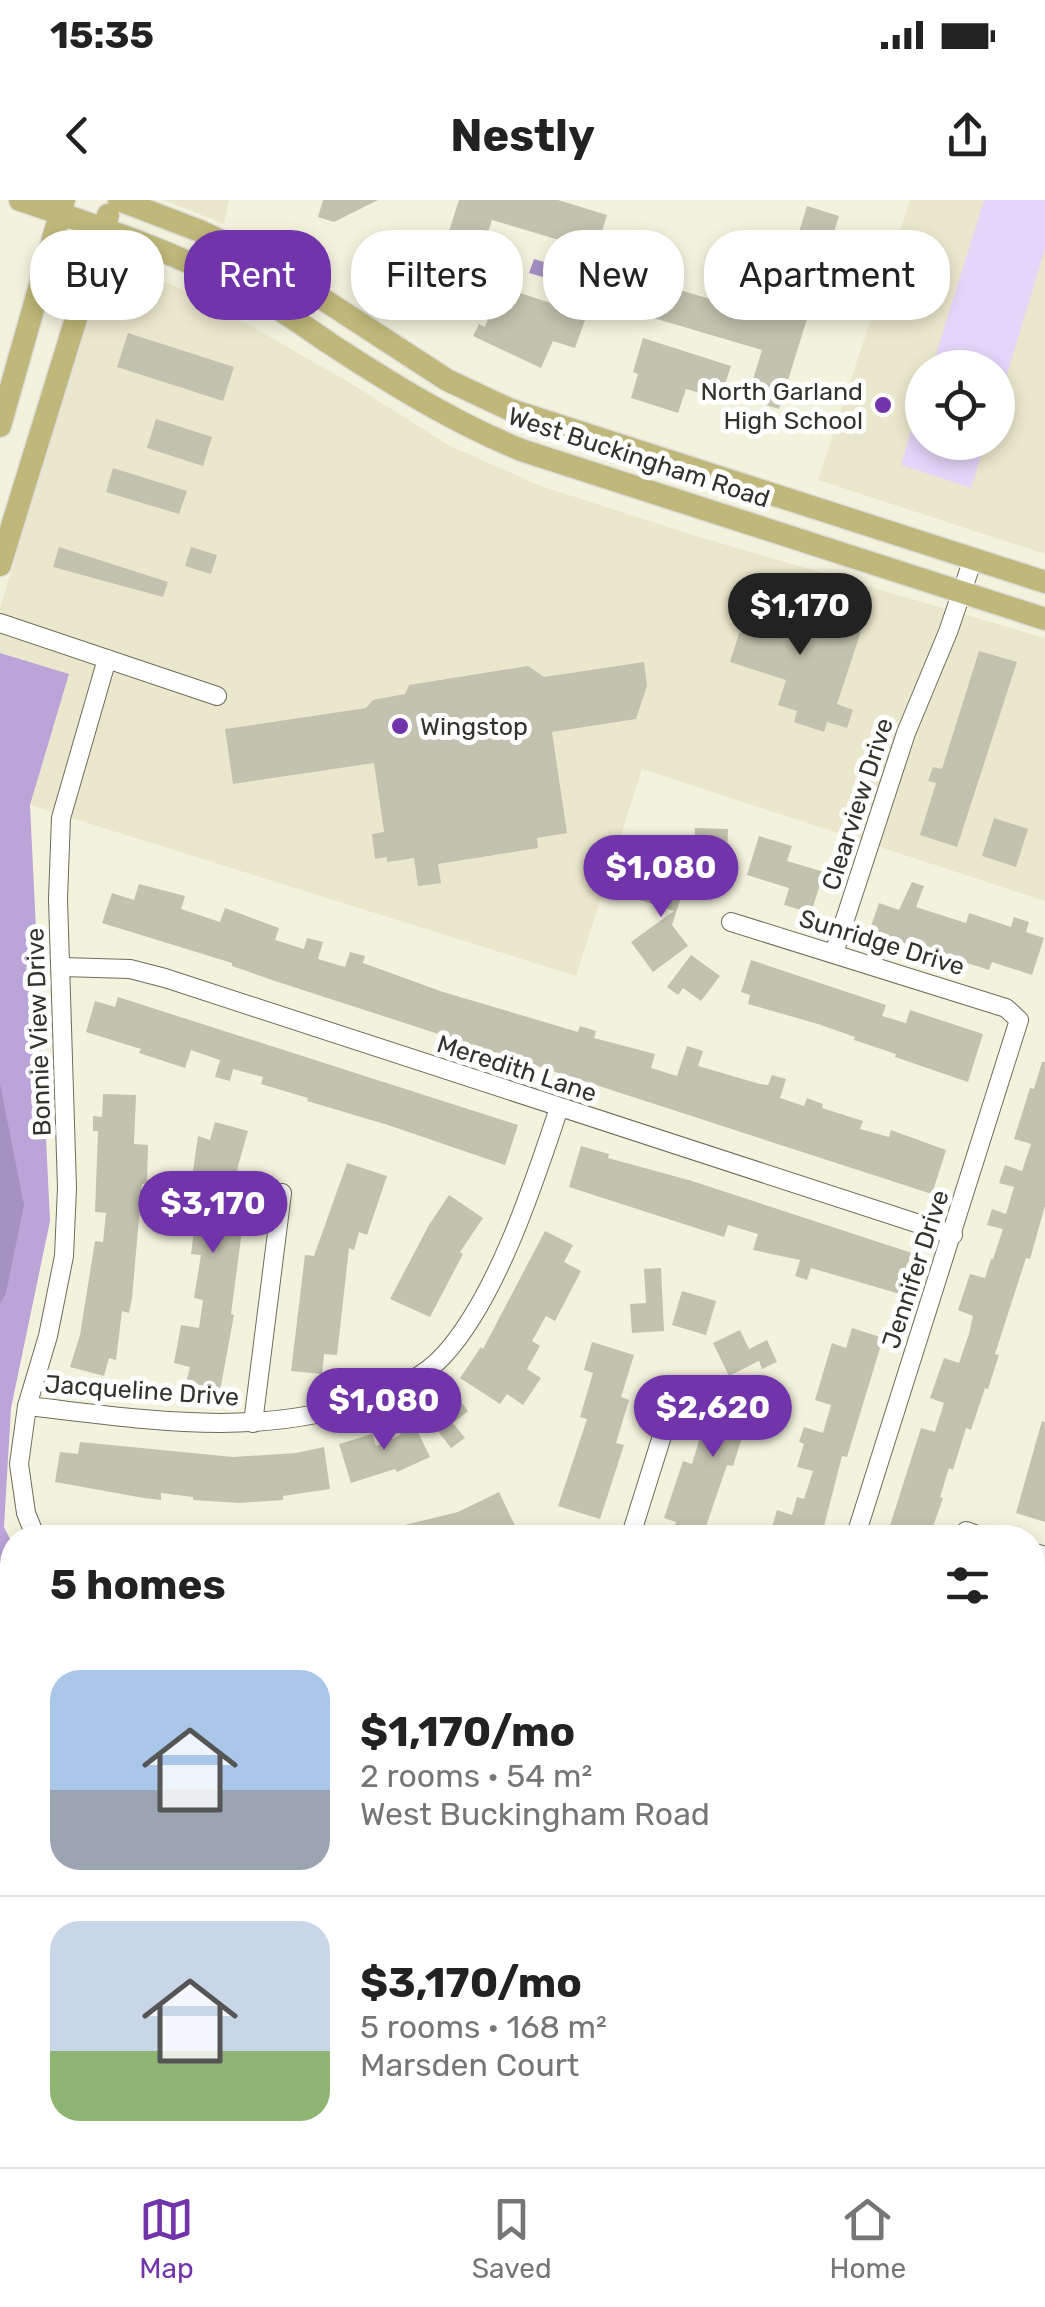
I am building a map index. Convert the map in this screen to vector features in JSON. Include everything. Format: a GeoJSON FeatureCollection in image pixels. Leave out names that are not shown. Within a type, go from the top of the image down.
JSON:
{"type":"FeatureCollection","features":[{"type":"Feature","properties":{"kind":"main road","name":"West Buckingham Road"},"geometry":{"type":"LineString","coordinates":[[20,200],[62,207],[212,272],[485,435],[1045,619]]}},
{"type":"Feature","properties":{"kind":"main road","name":"West Buckingham Road"},"geometry":{"type":"LineString","coordinates":[[115,200],[200,230],[270,264],[447,380],[511,410],[1045,582]]}},
{"type":"Feature","properties":{"kind":"main road"},"geometry":{"type":"LineString","coordinates":[[0,566],[115,200]]}},
{"type":"Feature","properties":{"kind":"main road"},"geometry":{"type":"LineString","coordinates":[[0,426],[62,207]]}},
{"type":"Feature","properties":{"kind":"main road"},"geometry":{"type":"LineString","coordinates":[[330,343],[349,318]]}},
{"type":"Feature","properties":{"kind":"main road"},"geometry":{"type":"LineString","coordinates":[[650,491],[660,460]]}},
{"type":"Feature","properties":{"kind":"street","name":"Clearview Drive"},"geometry":{"type":"LineString","coordinates":[[834,953],[906,733],[973,559]]}},
{"type":"Feature","properties":{"kind":"street"},"geometry":{"type":"LineString","coordinates":[[0,623],[217,696]]}},
{"type":"Feature","properties":{"kind":"street","name":"Bonnie View Drive"},"geometry":{"type":"LineString","coordinates":[[31,1525],[19,1464],[27,1406],[48,1336],[64,1256],[67,1188],[58,898],[60,818],[107,660]]}},
{"type":"Feature","properties":{"kind":"street","name":"Sunridge Drive"},"geometry":{"type":"LineString","coordinates":[[731,922],[1006,1008],[1016,1016]]}},
{"type":"Feature","properties":{"kind":"street","name":"Meredith Lane"},"geometry":{"type":"LineString","coordinates":[[62,967],[130,969],[165,978],[953,1235]]}},
{"type":"Feature","properties":{"kind":"street","name":"Jennifer Drive"},"geometry":{"type":"LineString","coordinates":[[859,1525],[1018,1030],[1016,1016]]}},
{"type":"Feature","properties":{"kind":"street","name":"Jacqueline Drive"},"geometry":{"type":"LineString","coordinates":[[27,1406],[194,1424],[253,1423],[339,1410],[410,1382],[443,1356],[486,1290],[526,1204],[559,1108]]}},
{"type":"Feature","properties":{"kind":"street"},"geometry":{"type":"LineString","coordinates":[[253,1423],[282,1193]]}},
{"type":"Feature","properties":{"kind":"street"},"geometry":{"type":"LineString","coordinates":[[634,1525],[678,1386]]}},
{"type":"Feature","properties":{"kind":"shaded area"},"geometry":{"type":"Polygon","coordinates":[[[163,200],[229,200],[224,224],[163,200]]]}},
{"type":"Feature","properties":{"kind":"shaded area","name":"North Garland High School"},"geometry":{"type":"Polygon","coordinates":[[[910,200],[1045,200],[1045,554],[818,480],[871,320],[950,320],[950,230],[900,230],[910,200]]]}},
{"type":"Feature","properties":{"kind":"shaded area"},"geometry":{"type":"Polygon","coordinates":[[[984,200],[1045,200],[1045,249],[1014,350],[937,350],[947,320],[950,320],[984,200]]]}},
{"type":"Feature","properties":{"kind":"shaded area"},"geometry":{"type":"Polygon","coordinates":[[[534,259],[543,262],[543,277],[529,273],[534,259]]]}},
{"type":"Feature","properties":{"kind":"shaded area"},"geometry":{"type":"Polygon","coordinates":[[[164,282],[184,290],[184,320],[240,320],[450,446],[541,486],[696,536],[1045,638],[1045,901],[642,769],[576,976],[30,805],[69,675],[0,653],[0,608],[88,320],[164,320],[164,282]]]}},
{"type":"Feature","properties":{"kind":"shaded area"},"geometry":{"type":"Polygon","coordinates":[[[905,452],[905,460],[980,460],[971,488],[901,465],[905,452]]]}},
{"type":"Feature","properties":{"kind":"shaded area"},"geometry":{"type":"Polygon","coordinates":[[[0,653],[69,674],[30,805],[50,1221],[11,1408],[4,1525],[0,1525],[0,653]]]}},
{"type":"Feature","properties":{"kind":"shaded area"},"geometry":{"type":"Polygon","coordinates":[[[0,1084],[24,1205],[6,1293],[0,1304],[0,1084]]]}},
{"type":"Feature","properties":{"kind":"building"},"geometry":{"type":"Polygon","coordinates":[[[323,200],[378,200],[334,222],[318,217],[323,200]]]}},
{"type":"Feature","properties":{"kind":"building"},"geometry":{"type":"Polygon","coordinates":[[[459,200],[558,200],[607,215],[602,230],[543,230],[543,235],[492,220],[489,230],[449,230],[459,200]]]}},
{"type":"Feature","properties":{"kind":"building"},"geometry":{"type":"Polygon","coordinates":[[[807,206],[839,216],[835,230],[800,230],[807,206]]]}},
{"type":"Feature","properties":{"kind":"building"},"geometry":{"type":"Polygon","coordinates":[[[684,291],[704,297],[704,320],[807,320],[779,409],[747,399],[762,350],[660,320],[684,320],[684,291]]]}},
{"type":"Feature","properties":{"kind":"building"},"geometry":{"type":"Polygon","coordinates":[[[523,294],[543,300],[543,320],[585,320],[575,348],[553,341],[541,368],[473,336],[479,324],[485,327],[487,320],[523,320],[523,294]]]}},
{"type":"Feature","properties":{"kind":"building"},"geometry":{"type":"Polygon","coordinates":[[[128,333],[234,367],[223,401],[117,367],[128,333]]]}},
{"type":"Feature","properties":{"kind":"building"},"geometry":{"type":"Polygon","coordinates":[[[643,338],[731,366],[720,399],[686,389],[678,413],[631,398],[638,374],[633,372],[643,338]]]}},
{"type":"Feature","properties":{"kind":"building"},"geometry":{"type":"Polygon","coordinates":[[[156,419],[212,437],[203,466],[147,448],[156,419]]]}},
{"type":"Feature","properties":{"kind":"building"},"geometry":{"type":"Polygon","coordinates":[[[113,468],[187,491],[179,514],[106,492],[113,468]]]}},
{"type":"Feature","properties":{"kind":"building"},"geometry":{"type":"Polygon","coordinates":[[[59,547],[168,582],[163,597],[53,567],[59,547]]]}},
{"type":"Feature","properties":{"kind":"building"},"geometry":{"type":"Polygon","coordinates":[[[191,547],[217,555],[211,574],[185,566],[191,547]]]}},
{"type":"Feature","properties":{"kind":"building"},"geometry":{"type":"Polygon","coordinates":[[[752,593],[862,628],[837,704],[853,710],[847,728],[827,722],[824,732],[794,722],[797,711],[778,705],[786,680],[730,662],[752,593]]]}},
{"type":"Feature","properties":{"kind":"building"},"geometry":{"type":"Polygon","coordinates":[[[979,651],[1017,662],[957,847],[920,835],[936,783],[928,781],[933,767],[942,769],[979,651]]]}},
{"type":"Feature","properties":{"kind":"building"},"geometry":{"type":"Polygon","coordinates":[[[644,662],[647,686],[636,719],[552,732],[567,833],[537,838],[538,848],[438,864],[441,883],[418,886],[414,858],[387,862],[387,857],[375,859],[372,834],[384,832],[374,763],[233,784],[225,729],[366,708],[373,700],[405,694],[409,685],[528,666],[544,677],[644,662]]]}},
{"type":"Feature","properties":{"kind":"building"},"geometry":{"type":"Polygon","coordinates":[[[994,818],[1028,829],[1016,867],[982,856],[994,818]]]}},
{"type":"Feature","properties":{"kind":"building"},"geometry":{"type":"Polygon","coordinates":[[[695,828],[728,829],[727,871],[694,871],[695,828]]]}},
{"type":"Feature","properties":{"kind":"building"},"geometry":{"type":"Polygon","coordinates":[[[759,836],[792,846],[787,861],[824,872],[811,913],[784,905],[789,888],[747,875],[759,836]]]}},
{"type":"Feature","properties":{"kind":"building"},"geometry":{"type":"Polygon","coordinates":[[[650,868],[687,879],[672,925],[688,946],[653,972],[631,942],[674,911],[640,900],[650,868]]]}},
{"type":"Feature","properties":{"kind":"building"},"geometry":{"type":"Polygon","coordinates":[[[912,882],[924,886],[916,907],[966,923],[969,913],[1011,927],[1014,917],[1029,922],[1026,932],[1044,938],[1032,975],[992,962],[989,970],[869,932],[879,903],[899,910],[912,882]]]}},
{"type":"Feature","properties":{"kind":"building"},"geometry":{"type":"Polygon","coordinates":[[[139,884],[185,896],[181,909],[220,922],[225,908],[279,928],[275,940],[304,949],[307,938],[323,942],[318,959],[345,967],[350,952],[365,956],[363,963],[443,992],[578,1032],[580,1026],[596,1031],[594,1038],[655,1054],[651,1068],[677,1076],[687,1046],[703,1051],[698,1066],[760,1084],[768,1085],[772,1075],[786,1079],[780,1098],[804,1106],[807,1098],[823,1104],[822,1108],[863,1121],[860,1129],[889,1137],[891,1130],[946,1150],[932,1194],[102,923],[112,893],[134,900],[139,884]]]}},
{"type":"Feature","properties":{"kind":"building"},"geometry":{"type":"Polygon","coordinates":[[[691,955],[720,976],[701,1001],[683,988],[678,995],[667,987],[691,955]]]}},
{"type":"Feature","properties":{"kind":"building"},"geometry":{"type":"Polygon","coordinates":[[[751,960],[886,1005],[882,1016],[906,1023],[910,1010],[983,1034],[968,1082],[895,1057],[896,1054],[854,1040],[855,1037],[748,1004],[750,995],[741,992],[751,960]]]}},
{"type":"Feature","properties":{"kind":"building"},"geometry":{"type":"Polygon","coordinates":[[[118,997],[518,1125],[505,1165],[307,1101],[308,1098],[261,1084],[263,1077],[233,1069],[230,1081],[215,1077],[220,1060],[191,1050],[185,1068],[86,1032],[95,1001],[115,1007],[118,997]]]}},
{"type":"Feature","properties":{"kind":"building"},"geometry":{"type":"Polygon","coordinates":[[[1045,1062],[1045,1206],[995,1354],[999,1355],[988,1389],[985,1388],[971,1430],[966,1428],[953,1470],[949,1468],[934,1525],[890,1525],[921,1428],[935,1432],[944,1403],[930,1398],[944,1358],[959,1363],[969,1334],[973,1316],[958,1310],[970,1274],[985,1278],[993,1259],[1003,1229],[987,1225],[992,1209],[1006,1214],[1014,1187],[999,1183],[1005,1165],[1022,1171],[1031,1144],[1014,1139],[1030,1088],[1034,1089],[1045,1062]]]}},
{"type":"Feature","properties":{"kind":"building"},"geometry":{"type":"Polygon","coordinates":[[[103,1094],[136,1095],[134,1144],[148,1145],[147,1184],[142,1184],[132,1298],[129,1313],[122,1311],[116,1360],[109,1358],[104,1376],[70,1367],[80,1335],[95,1241],[103,1242],[106,1213],[95,1212],[98,1131],[93,1131],[93,1116],[102,1117],[103,1094]]]}},
{"type":"Feature","properties":{"kind":"building"},"geometry":{"type":"Polygon","coordinates":[[[215,1122],[248,1131],[235,1192],[225,1191],[222,1220],[243,1223],[231,1314],[234,1315],[220,1391],[186,1383],[190,1367],[174,1363],[181,1325],[199,1328],[203,1300],[194,1298],[201,1255],[191,1254],[197,1208],[188,1207],[198,1136],[210,1140],[215,1122]]]}},
{"type":"Feature","properties":{"kind":"building"},"geometry":{"type":"Polygon","coordinates":[[[581,1146],[609,1154],[608,1158],[692,1181],[912,1253],[900,1294],[811,1268],[807,1280],[795,1276],[800,1260],[753,1250],[758,1234],[728,1225],[724,1237],[569,1187],[581,1146]]]}},
{"type":"Feature","properties":{"kind":"building"},"geometry":{"type":"Polygon","coordinates":[[[347,1163],[387,1176],[367,1235],[359,1232],[354,1250],[349,1248],[337,1355],[324,1354],[322,1374],[291,1371],[305,1255],[314,1256],[347,1163]]]}},
{"type":"Feature","properties":{"kind":"building"},"geometry":{"type":"Polygon","coordinates":[[[449,1195],[483,1218],[460,1252],[463,1254],[430,1317],[390,1299],[449,1195]]]}},
{"type":"Feature","properties":{"kind":"building"},"geometry":{"type":"Polygon","coordinates":[[[545,1231],[573,1245],[564,1262],[581,1271],[555,1321],[546,1316],[532,1341],[540,1346],[527,1369],[541,1378],[523,1405],[507,1394],[500,1404],[460,1378],[483,1349],[545,1231]]]}},
{"type":"Feature","properties":{"kind":"building"},"geometry":{"type":"Polygon","coordinates":[[[661,1268],[664,1331],[632,1333],[630,1304],[646,1303],[644,1269],[661,1268]]]}},
{"type":"Feature","properties":{"kind":"building"},"geometry":{"type":"Polygon","coordinates":[[[682,1291],[716,1301],[706,1335],[672,1325],[682,1291]]]}},
{"type":"Feature","properties":{"kind":"building"},"geometry":{"type":"Polygon","coordinates":[[[852,1328],[883,1338],[847,1457],[842,1456],[824,1525],[773,1525],[777,1510],[792,1515],[797,1497],[804,1499],[813,1471],[797,1467],[804,1444],[799,1442],[804,1427],[823,1433],[831,1405],[815,1400],[832,1343],[846,1348],[852,1328]]]}},
{"type":"Feature","properties":{"kind":"building"},"geometry":{"type":"Polygon","coordinates":[[[740,1330],[749,1349],[767,1340],[777,1362],[762,1369],[759,1361],[729,1376],[713,1343],[740,1330]]]}},
{"type":"Feature","properties":{"kind":"building"},"geometry":{"type":"Polygon","coordinates":[[[592,1342],[634,1355],[621,1397],[629,1400],[616,1443],[624,1445],[600,1519],[558,1506],[587,1419],[580,1417],[593,1373],[584,1370],[592,1342]]]}},
{"type":"Feature","properties":{"kind":"building"},"geometry":{"type":"Polygon","coordinates":[[[727,1381],[768,1394],[757,1429],[746,1425],[733,1466],[727,1465],[706,1525],[675,1525],[676,1522],[664,1518],[683,1461],[692,1464],[705,1421],[714,1424],[727,1381]]]}},
{"type":"Feature","properties":{"kind":"building"},"geometry":{"type":"Polygon","coordinates":[[[449,1386],[468,1411],[453,1423],[465,1438],[451,1448],[420,1408],[449,1386]]]}},
{"type":"Feature","properties":{"kind":"building"},"geometry":{"type":"Polygon","coordinates":[[[411,1418],[430,1457],[397,1472],[395,1469],[351,1483],[339,1444],[372,1434],[376,1446],[401,1435],[396,1425],[411,1418]]]}},
{"type":"Feature","properties":{"kind":"building"},"geometry":{"type":"Polygon","coordinates":[[[1042,1421],[1045,1422],[1045,1522],[1016,1513],[1042,1421]]]}},
{"type":"Feature","properties":{"kind":"building"},"geometry":{"type":"Polygon","coordinates":[[[80,1442],[233,1457],[324,1447],[330,1489],[283,1496],[283,1500],[239,1503],[161,1493],[161,1500],[55,1482],[60,1452],[78,1454],[80,1442]]]}},
{"type":"Feature","properties":{"kind":"building"},"geometry":{"type":"Polygon","coordinates":[[[499,1492],[515,1525],[405,1525],[458,1512],[499,1492]]]}},
{"type":"Feature","properties":{"kind":"place","name":"North Garland High School"},"geometry":{"type":"Point","coordinates":[883,405]}},
{"type":"Feature","properties":{"kind":"place","name":"Wingstop"},"geometry":{"type":"Point","coordinates":[400,726]}}]}
